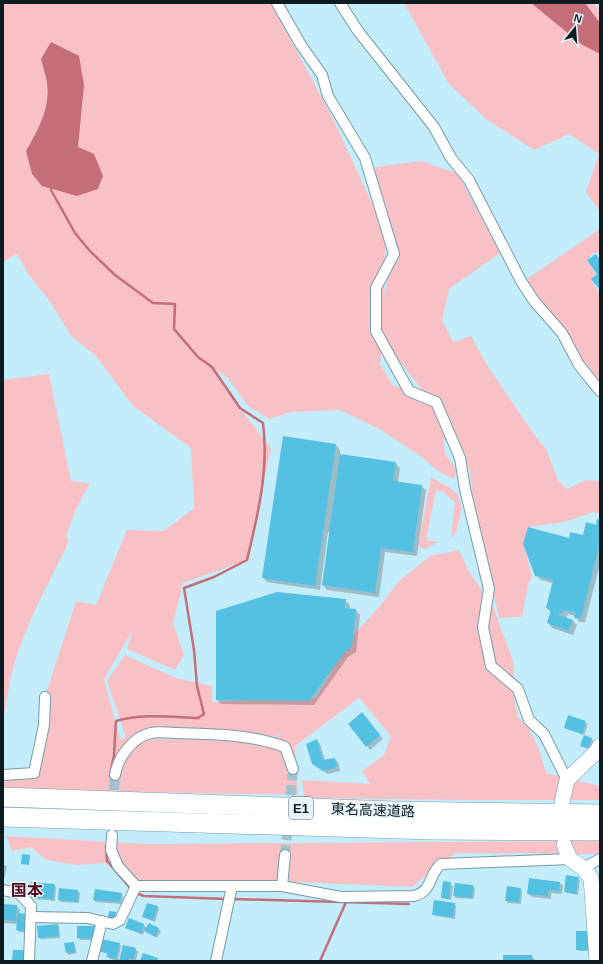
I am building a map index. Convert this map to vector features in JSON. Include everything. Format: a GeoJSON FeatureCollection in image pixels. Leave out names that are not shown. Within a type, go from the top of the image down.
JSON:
{"type":"FeatureCollection","features":[{"type":"Feature","properties":{"kind":"highway","name":"東名高速道路"},"geometry":{"type":"LineString","coordinates":[[3,797],[393,811],[600,814]]}},
{"type":"Feature","properties":{"kind":"highway","name":"東名高速道路"},"geometry":{"type":"LineString","coordinates":[[3,817],[432,830],[600,831]]}},
{"type":"Feature","properties":{"kind":"street"},"geometry":{"type":"LineString","coordinates":[[277,3],[301,45],[322,75],[328,96],[365,158],[394,254],[376,288],[376,331],[408,391],[436,402],[460,458],[465,489],[490,589],[483,627],[491,666],[518,689],[529,720],[544,734],[567,780]]}},
{"type":"Feature","properties":{"kind":"street"},"geometry":{"type":"LineString","coordinates":[[340,3],[358,31],[434,127],[451,158],[469,180],[534,301],[562,333],[579,365],[600,391]]}},
{"type":"Feature","properties":{"kind":"street"},"geometry":{"type":"LineString","coordinates":[[3,775],[34,773],[44,725],[45,697]]}},
{"type":"Feature","properties":{"kind":"street"},"geometry":{"type":"LineString","coordinates":[[115,775],[117,762],[125,751],[132,743],[151,733],[209,734],[271,742],[285,747],[294,769]]}},
{"type":"Feature","properties":{"kind":"street"},"geometry":{"type":"LineString","coordinates":[[562,803],[567,780],[596,752],[600,746]]}},
{"type":"Feature","properties":{"kind":"street"},"geometry":{"type":"LineString","coordinates":[[112,835],[110,850],[118,866],[136,886],[282,886],[341,897],[414,896],[421,894],[426,890],[435,869],[441,864],[570,859]]}},
{"type":"Feature","properties":{"kind":"street"},"geometry":{"type":"LineString","coordinates":[[564,845],[570,859],[583,868],[591,878],[597,915],[597,961]]}},
{"type":"Feature","properties":{"kind":"street"},"geometry":{"type":"LineString","coordinates":[[282,886],[285,855]]}},
{"type":"Feature","properties":{"kind":"street"},"geometry":{"type":"LineString","coordinates":[[583,868],[600,858]]}},
{"type":"Feature","properties":{"kind":"street"},"geometry":{"type":"LineString","coordinates":[[31,917],[88,918],[113,924],[120,920],[136,886]]}},
{"type":"Feature","properties":{"kind":"street"},"geometry":{"type":"LineString","coordinates":[[216,961],[232,886]]}},
{"type":"Feature","properties":{"kind":"street"},"geometry":{"type":"LineString","coordinates":[[3,890],[20,894],[31,906],[29,961]]}},
{"type":"Feature","properties":{"kind":"street"},"geometry":{"type":"LineString","coordinates":[[92,961],[102,921]]}},
{"type":"Feature","properties":{"kind":"shaded area"},"geometry":{"type":"Polygon","coordinates":[[[3,3],[271,3],[333,119],[381,223],[372,181],[375,167],[422,161],[458,174],[500,253],[449,289],[442,320],[453,342],[471,336],[487,365],[533,433],[546,449],[558,480],[567,489],[586,480],[600,481],[600,514],[593,512],[565,522],[528,527],[524,546],[532,577],[528,584],[522,617],[499,618],[492,587],[489,563],[473,510],[470,469],[443,438],[445,454],[457,470],[454,479],[439,472],[422,457],[381,430],[340,410],[291,412],[270,419],[248,406],[228,378],[213,368],[225,389],[271,448],[247,560],[183,583],[173,623],[184,655],[175,670],[127,649],[133,629],[104,679],[120,739],[126,738],[107,681],[125,655],[176,678],[212,686],[212,702],[316,698],[332,671],[333,657],[380,606],[399,581],[430,556],[459,550],[468,570],[494,609],[514,664],[514,697],[518,717],[529,729],[540,751],[546,773],[600,786],[600,800],[304,798],[302,780],[370,784],[362,771],[384,755],[391,736],[359,698],[295,746],[298,795],[3,789],[3,778],[36,778],[43,748],[45,697],[76,601],[96,605],[127,530],[164,531],[194,508],[191,448],[133,406],[95,355],[71,336],[51,303],[28,274],[17,254],[3,262],[3,3]],[[385,244],[384,296],[392,259],[388,254],[385,244]],[[383,340],[380,364],[393,386],[423,391],[383,340]],[[145,729],[127,739],[215,739],[251,743],[284,734],[258,739],[145,729]]]}},
{"type":"Feature","properties":{"kind":"shaded area"},"geometry":{"type":"Polygon","coordinates":[[[404,3],[593,3],[600,10],[600,212],[586,192],[599,154],[569,134],[534,150],[486,119],[449,84],[404,3]]]}},
{"type":"Feature","properties":{"kind":"shaded area"},"geometry":{"type":"Polygon","coordinates":[[[531,3],[585,3],[600,23],[600,54],[581,44],[531,3]]]}},
{"type":"Feature","properties":{"kind":"shaded area"},"geometry":{"type":"Polygon","coordinates":[[[51,42],[79,56],[84,85],[78,147],[94,154],[103,176],[98,189],[77,196],[42,186],[32,174],[26,151],[39,128],[47,102],[47,83],[41,59],[51,42]]]}},
{"type":"Feature","properties":{"kind":"shaded area"},"geometry":{"type":"Polygon","coordinates":[[[600,229],[600,253],[593,253],[587,260],[596,274],[591,279],[600,294],[600,379],[596,383],[524,281],[600,229]]]}},
{"type":"Feature","properties":{"kind":"shaded area"},"geometry":{"type":"Polygon","coordinates":[[[49,374],[71,481],[90,483],[76,509],[66,536],[69,541],[26,631],[18,653],[10,683],[3,723],[3,380],[49,374]]]}},
{"type":"Feature","properties":{"kind":"shaded area"},"geometry":{"type":"Polygon","coordinates":[[[431,477],[452,489],[456,493],[461,503],[461,511],[456,531],[451,538],[455,502],[444,493],[436,490],[426,540],[438,542],[425,549],[418,546],[431,477]]]}},
{"type":"Feature","properties":{"kind":"shaded area"},"geometry":{"type":"Polygon","coordinates":[[[6,836],[148,844],[600,841],[600,854],[456,853],[433,869],[412,887],[274,881],[136,886],[118,862],[77,865],[46,860],[31,847],[12,851],[6,836]]]}},
{"type":"Feature","properties":{"kind":"building"},"geometry":{"type":"Polygon","coordinates":[[[596,254],[600,260],[600,290],[591,279],[597,274],[587,260],[596,254]]]}},
{"type":"Feature","properties":{"kind":"building"},"geometry":{"type":"Polygon","coordinates":[[[283,436],[336,444],[315,586],[262,578],[283,436]]]}},
{"type":"Feature","properties":{"kind":"building"},"geometry":{"type":"Polygon","coordinates":[[[340,454],[396,462],[393,481],[422,485],[413,552],[381,548],[375,593],[322,585],[340,454]]]}},
{"type":"Feature","properties":{"kind":"building"},"geometry":{"type":"Polygon","coordinates":[[[597,519],[600,520],[600,542],[581,618],[574,618],[576,613],[564,610],[558,615],[573,620],[568,631],[547,623],[551,610],[546,608],[553,580],[535,576],[523,544],[528,527],[569,538],[570,532],[583,535],[586,522],[596,525],[597,519]]]}},
{"type":"Feature","properties":{"kind":"building"},"geometry":{"type":"Polygon","coordinates":[[[277,592],[346,599],[345,608],[356,609],[352,647],[344,653],[309,701],[216,700],[216,611],[277,592]]]}},
{"type":"Feature","properties":{"kind":"building"},"geometry":{"type":"Polygon","coordinates":[[[362,712],[380,735],[366,747],[348,724],[362,712]]]}},
{"type":"Feature","properties":{"kind":"building"},"geometry":{"type":"Polygon","coordinates":[[[568,715],[586,721],[582,734],[564,728],[568,715]]]}},
{"type":"Feature","properties":{"kind":"building"},"geometry":{"type":"Polygon","coordinates":[[[584,735],[592,738],[588,748],[580,746],[584,735]]]}},
{"type":"Feature","properties":{"kind":"building"},"geometry":{"type":"Polygon","coordinates":[[[317,739],[323,760],[335,758],[337,767],[323,771],[312,764],[306,744],[317,739]]]}},
{"type":"Feature","properties":{"kind":"building"},"geometry":{"type":"Polygon","coordinates":[[[22,854],[30,855],[29,865],[21,864],[22,854]]]}},
{"type":"Feature","properties":{"kind":"building"},"geometry":{"type":"Polygon","coordinates":[[[566,875],[579,877],[576,894],[564,892],[566,875]]]}},
{"type":"Feature","properties":{"kind":"building"},"geometry":{"type":"Polygon","coordinates":[[[529,878],[560,882],[559,891],[548,890],[548,896],[527,894],[529,878]]]}},
{"type":"Feature","properties":{"kind":"building"},"geometry":{"type":"Polygon","coordinates":[[[443,881],[451,882],[449,899],[441,898],[443,881]]]}},
{"type":"Feature","properties":{"kind":"building"},"geometry":{"type":"Polygon","coordinates":[[[31,882],[55,884],[53,899],[30,897],[31,882]]]}},
{"type":"Feature","properties":{"kind":"building"},"geometry":{"type":"Polygon","coordinates":[[[455,883],[473,885],[472,898],[453,896],[455,883]]]}},
{"type":"Feature","properties":{"kind":"building"},"geometry":{"type":"Polygon","coordinates":[[[507,886],[521,888],[519,902],[505,901],[507,886]]]}},
{"type":"Feature","properties":{"kind":"building"},"geometry":{"type":"Polygon","coordinates":[[[59,888],[78,890],[78,902],[58,900],[59,888]]]}},
{"type":"Feature","properties":{"kind":"building"},"geometry":{"type":"Polygon","coordinates":[[[95,889],[122,893],[120,902],[93,900],[95,889]]]}},
{"type":"Feature","properties":{"kind":"building"},"geometry":{"type":"Polygon","coordinates":[[[434,900],[455,903],[453,917],[432,915],[434,900]]]}},
{"type":"Feature","properties":{"kind":"building"},"geometry":{"type":"Polygon","coordinates":[[[147,903],[158,906],[153,920],[142,917],[147,903]]]}},
{"type":"Feature","properties":{"kind":"building"},"geometry":{"type":"Polygon","coordinates":[[[3,904],[17,905],[16,921],[3,920],[3,904]]]}},
{"type":"Feature","properties":{"kind":"building"},"geometry":{"type":"Polygon","coordinates":[[[109,911],[116,912],[115,919],[108,918],[109,911]]]}},
{"type":"Feature","properties":{"kind":"building"},"geometry":{"type":"Polygon","coordinates":[[[18,913],[29,914],[28,931],[16,930],[18,913]]]}},
{"type":"Feature","properties":{"kind":"building"},"geometry":{"type":"Polygon","coordinates":[[[129,918],[144,924],[141,933],[125,928],[129,918]]]}},
{"type":"Feature","properties":{"kind":"building"},"geometry":{"type":"Polygon","coordinates":[[[149,923],[159,928],[155,937],[144,931],[149,923]]]}},
{"type":"Feature","properties":{"kind":"building"},"geometry":{"type":"Polygon","coordinates":[[[58,924],[59,936],[38,938],[37,926],[58,924]]]}},
{"type":"Feature","properties":{"kind":"building"},"geometry":{"type":"Polygon","coordinates":[[[77,926],[95,926],[95,939],[77,938],[77,926]]]}},
{"type":"Feature","properties":{"kind":"building"},"geometry":{"type":"Polygon","coordinates":[[[576,931],[590,931],[589,950],[576,950],[576,931]]]}},
{"type":"Feature","properties":{"kind":"building"},"geometry":{"type":"Polygon","coordinates":[[[102,939],[120,943],[116,959],[106,957],[108,953],[100,952],[102,939]]]}},
{"type":"Feature","properties":{"kind":"building"},"geometry":{"type":"Polygon","coordinates":[[[74,942],[75,952],[66,953],[64,943],[74,942]]]}},
{"type":"Feature","properties":{"kind":"building"},"geometry":{"type":"Polygon","coordinates":[[[123,945],[136,948],[134,959],[129,958],[128,961],[119,961],[123,945]]]}},
{"type":"Feature","properties":{"kind":"building"},"geometry":{"type":"Polygon","coordinates":[[[13,950],[25,950],[24,960],[12,960],[13,950]]]}},
{"type":"Feature","properties":{"kind":"building"},"geometry":{"type":"Polygon","coordinates":[[[143,953],[158,958],[157,961],[140,961],[143,953]]]}},
{"type":"Feature","properties":{"kind":"building"},"geometry":{"type":"Polygon","coordinates":[[[503,955],[532,955],[532,961],[503,961],[503,955]]]}},
{"type":"Feature","properties":{"kind":"waterway"},"geometry":{"type":"LineString","coordinates":[[51,186],[51,190],[75,233],[90,251],[115,275],[153,303],[175,304],[174,329],[198,357],[212,367],[240,408],[263,423],[265,458],[261,492],[247,560],[214,577],[184,588],[194,650],[197,686],[204,714],[198,718],[146,716],[116,721],[114,755],[110,776]]}},
{"type":"Feature","properties":{"kind":"waterway"},"geometry":{"type":"LineString","coordinates":[[106,846],[107,861],[131,889]]}},
{"type":"Feature","properties":{"kind":"waterway"},"geometry":{"type":"LineString","coordinates":[[136,893],[144,896],[227,899]]}},
{"type":"Feature","properties":{"kind":"waterway"},"geometry":{"type":"LineString","coordinates":[[232,899],[409,904]]}},
{"type":"Feature","properties":{"kind":"waterway"},"geometry":{"type":"LineString","coordinates":[[320,961],[346,902]]}},
{"type":"Feature","properties":{"kind":"tunnel"},"geometry":{"type":"LineString","coordinates":[[285,855],[293,769]]}},
{"type":"Feature","properties":{"kind":"tunnel"},"geometry":{"type":"LineString","coordinates":[[113,805],[115,775]]}},
{"type":"Feature","properties":{"kind":"district","name":"国本"},"geometry":{"type":"Point","coordinates":[27,890]}}]}
